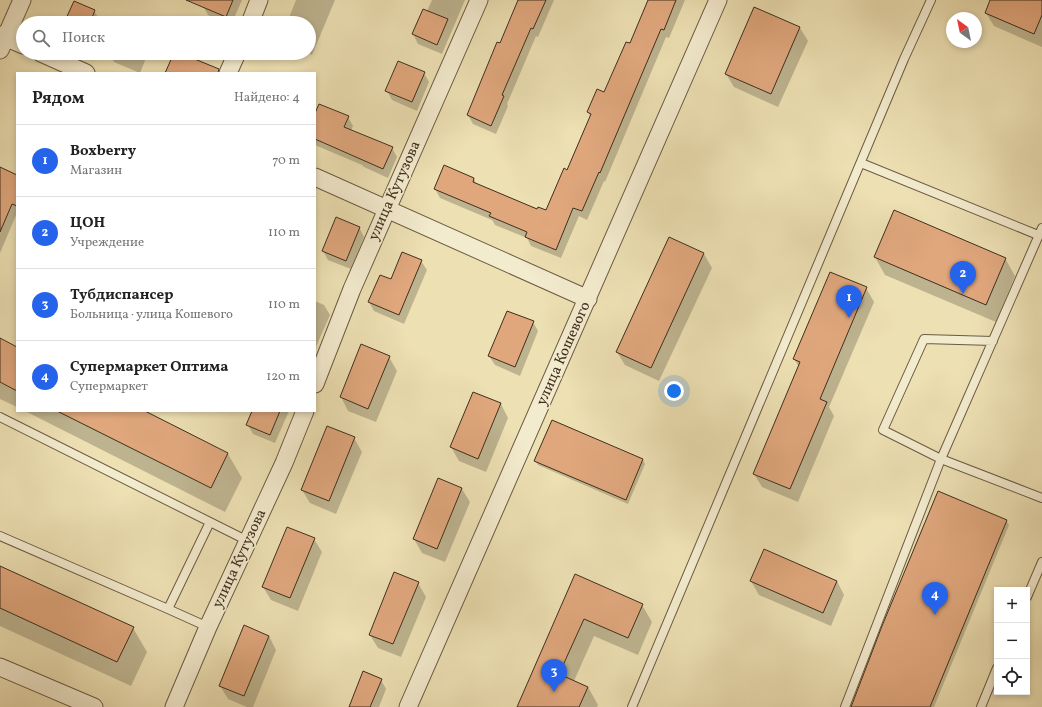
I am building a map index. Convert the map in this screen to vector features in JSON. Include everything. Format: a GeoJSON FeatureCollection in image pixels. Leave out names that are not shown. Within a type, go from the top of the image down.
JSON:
{"type":"FeatureCollection","features":[{"type":"Feature","properties":{"kind":"street"},"geometry":{"type":"LineString","coordinates":[[16,43],[2,40],[22,0]]}},
{"type":"Feature","properties":{"kind":"street"},"geometry":{"type":"LineString","coordinates":[[253,16],[259,0]]}},
{"type":"Feature","properties":{"kind":"street","name":"улица Кутузова"},"geometry":{"type":"LineString","coordinates":[[316,381],[352,288],[479,0]]}},
{"type":"Feature","properties":{"kind":"street","name":"улица Кошевого"},"geometry":{"type":"LineString","coordinates":[[408,707],[718,0]]}},
{"type":"Feature","properties":{"kind":"street"},"geometry":{"type":"LineString","coordinates":[[57,60],[84,72]]}},
{"type":"Feature","properties":{"kind":"street"},"geometry":{"type":"LineString","coordinates":[[228,72],[233,60]]}},
{"type":"Feature","properties":{"kind":"street"},"geometry":{"type":"LineString","coordinates":[[316,177],[588,299]]}},
{"type":"Feature","properties":{"kind":"street","name":"улица Кутузова"},"geometry":{"type":"LineString","coordinates":[[174,707],[208,628],[284,463],[305,412]]}},
{"type":"Feature","properties":{"kind":"street"},"geometry":{"type":"LineString","coordinates":[[0,667],[94,707]]}},
{"type":"Feature","properties":{"kind":"lane"},"geometry":{"type":"LineString","coordinates":[[632,707],[904,59],[931,0]]}},
{"type":"Feature","properties":{"kind":"lane"},"geometry":{"type":"LineString","coordinates":[[845,707],[941,459],[1040,232],[861,163]]}},
{"type":"Feature","properties":{"kind":"lane"},"geometry":{"type":"LineString","coordinates":[[993,341],[924,339],[883,430],[941,459],[1042,498]]}},
{"type":"Feature","properties":{"kind":"lane"},"geometry":{"type":"LineString","coordinates":[[0,417],[248,541]]}},
{"type":"Feature","properties":{"kind":"lane"},"geometry":{"type":"LineString","coordinates":[[168,609],[210,522]]}},
{"type":"Feature","properties":{"kind":"lane"},"geometry":{"type":"LineString","coordinates":[[0,536],[208,628]]}},
{"type":"Feature","properties":{"kind":"lane"},"geometry":{"type":"LineString","coordinates":[[1030,590],[1042,562]]}},
{"type":"Feature","properties":{"kind":"lane"},"geometry":{"type":"LineString","coordinates":[[981,707],[994,675]]}},
{"type":"Feature","properties":{"kind":"building"},"geometry":{"type":"Polygon","coordinates":[[[186,0],[233,0],[226,16],[186,0]]]}},
{"type":"Feature","properties":{"kind":"building"},"geometry":{"type":"Polygon","coordinates":[[[518,0],[546,0],[533,29],[531,28],[502,95],[504,96],[491,126],[467,115],[497,42],[500,43],[518,0]]]}},
{"type":"Feature","properties":{"kind":"building"},"geometry":{"type":"Polygon","coordinates":[[[648,0],[676,0],[664,30],[661,29],[600,173],[599,172],[582,211],[573,208],[556,250],[525,237],[527,232],[489,216],[491,213],[434,189],[444,165],[474,178],[473,182],[537,209],[538,207],[546,210],[564,168],[567,170],[591,114],[587,112],[597,89],[604,92],[626,42],[630,43],[648,0]]]}},
{"type":"Feature","properties":{"kind":"building"},"geometry":{"type":"Polygon","coordinates":[[[990,0],[1042,0],[1042,15],[1034,34],[985,13],[990,0]]]}},
{"type":"Feature","properties":{"kind":"building"},"geometry":{"type":"Polygon","coordinates":[[[74,1],[95,10],[93,16],[67,16],[74,1]]]}},
{"type":"Feature","properties":{"kind":"building"},"geometry":{"type":"Polygon","coordinates":[[[754,7],[800,27],[771,94],[725,74],[754,7]]]}},
{"type":"Feature","properties":{"kind":"building"},"geometry":{"type":"Polygon","coordinates":[[[423,9],[448,19],[437,45],[412,34],[423,9]]]}},
{"type":"Feature","properties":{"kind":"building"},"geometry":{"type":"Polygon","coordinates":[[[171,60],[197,60],[219,69],[218,72],[165,72],[171,60]]]}},
{"type":"Feature","properties":{"kind":"building"},"geometry":{"type":"Polygon","coordinates":[[[398,61],[425,72],[412,102],[385,91],[398,61]]]}},
{"type":"Feature","properties":{"kind":"building"},"geometry":{"type":"Polygon","coordinates":[[[319,104],[349,116],[344,127],[393,147],[383,169],[316,139],[316,111],[319,104]]]}},
{"type":"Feature","properties":{"kind":"building"},"geometry":{"type":"Polygon","coordinates":[[[0,167],[16,175],[16,206],[12,204],[0,232],[0,167]]]}},
{"type":"Feature","properties":{"kind":"building"},"geometry":{"type":"Polygon","coordinates":[[[894,210],[1006,258],[986,305],[874,257],[894,210]]]}},
{"type":"Feature","properties":{"kind":"building"},"geometry":{"type":"Polygon","coordinates":[[[336,217],[360,227],[346,261],[322,251],[336,217]]]}},
{"type":"Feature","properties":{"kind":"building"},"geometry":{"type":"Polygon","coordinates":[[[669,237],[704,253],[651,368],[616,352],[669,237]]]}},
{"type":"Feature","properties":{"kind":"building"},"geometry":{"type":"Polygon","coordinates":[[[402,252],[422,260],[399,315],[368,302],[380,275],[391,279],[402,252]]]}},
{"type":"Feature","properties":{"kind":"building"},"geometry":{"type":"Polygon","coordinates":[[[830,272],[867,287],[820,399],[827,402],[790,489],[753,474],[800,362],[793,359],[830,272]]]}},
{"type":"Feature","properties":{"kind":"building"},"geometry":{"type":"Polygon","coordinates":[[[507,311],[534,321],[515,367],[488,356],[507,311]]]}},
{"type":"Feature","properties":{"kind":"building"},"geometry":{"type":"Polygon","coordinates":[[[0,338],[16,346],[16,390],[0,382],[0,338]]]}},
{"type":"Feature","properties":{"kind":"building"},"geometry":{"type":"Polygon","coordinates":[[[361,344],[390,356],[368,409],[340,397],[361,344]]]}},
{"type":"Feature","properties":{"kind":"building"},"geometry":{"type":"Polygon","coordinates":[[[473,392],[501,403],[478,459],[450,447],[473,392]]]}},
{"type":"Feature","properties":{"kind":"building"},"geometry":{"type":"Polygon","coordinates":[[[59,412],[147,412],[228,453],[211,488],[59,412]]]}},
{"type":"Feature","properties":{"kind":"building"},"geometry":{"type":"Polygon","coordinates":[[[252,412],[280,412],[270,435],[246,425],[252,412]]]}},
{"type":"Feature","properties":{"kind":"building"},"geometry":{"type":"Polygon","coordinates":[[[552,420],[643,459],[626,500],[534,461],[552,420]]]}},
{"type":"Feature","properties":{"kind":"building"},"geometry":{"type":"Polygon","coordinates":[[[327,426],[355,437],[329,501],[301,490],[327,426]]]}},
{"type":"Feature","properties":{"kind":"building"},"geometry":{"type":"Polygon","coordinates":[[[438,478],[462,488],[437,549],[413,539],[438,478]]]}},
{"type":"Feature","properties":{"kind":"building"},"geometry":{"type":"Polygon","coordinates":[[[938,491],[1007,520],[930,707],[851,707],[882,626],[938,491]]]}},
{"type":"Feature","properties":{"kind":"building"},"geometry":{"type":"Polygon","coordinates":[[[287,527],[315,538],[290,598],[262,587],[287,527]]]}},
{"type":"Feature","properties":{"kind":"building"},"geometry":{"type":"Polygon","coordinates":[[[764,549],[837,581],[823,613],[750,581],[764,549]]]}},
{"type":"Feature","properties":{"kind":"building"},"geometry":{"type":"Polygon","coordinates":[[[0,566],[134,627],[117,662],[0,608],[0,566]]]}},
{"type":"Feature","properties":{"kind":"building"},"geometry":{"type":"Polygon","coordinates":[[[394,572],[419,582],[393,644],[369,635],[394,572]]]}},
{"type":"Feature","properties":{"kind":"building"},"geometry":{"type":"Polygon","coordinates":[[[575,574],[643,604],[628,638],[584,619],[559,674],[588,687],[579,707],[517,707],[575,574]]]}},
{"type":"Feature","properties":{"kind":"building"},"geometry":{"type":"Polygon","coordinates":[[[244,625],[269,636],[244,696],[219,686],[244,625]]]}},
{"type":"Feature","properties":{"kind":"building"},"geometry":{"type":"Polygon","coordinates":[[[363,671],[382,679],[370,707],[349,707],[363,671]]]}},
{"type":"Feature","properties":{"kind":"place","name":"ЦОН"},"geometry":{"type":"Point","coordinates":[963,294]}},
{"type":"Feature","properties":{"kind":"place","name":"Boxberry"},"geometry":{"type":"Point","coordinates":[849,318]}},
{"type":"Feature","properties":{"kind":"place","name":"Супермаркет Оптима"},"geometry":{"type":"Point","coordinates":[935,615]}},
{"type":"Feature","properties":{"kind":"place","name":"Тубдиспансер"},"geometry":{"type":"Point","coordinates":[554,692]}}]}
